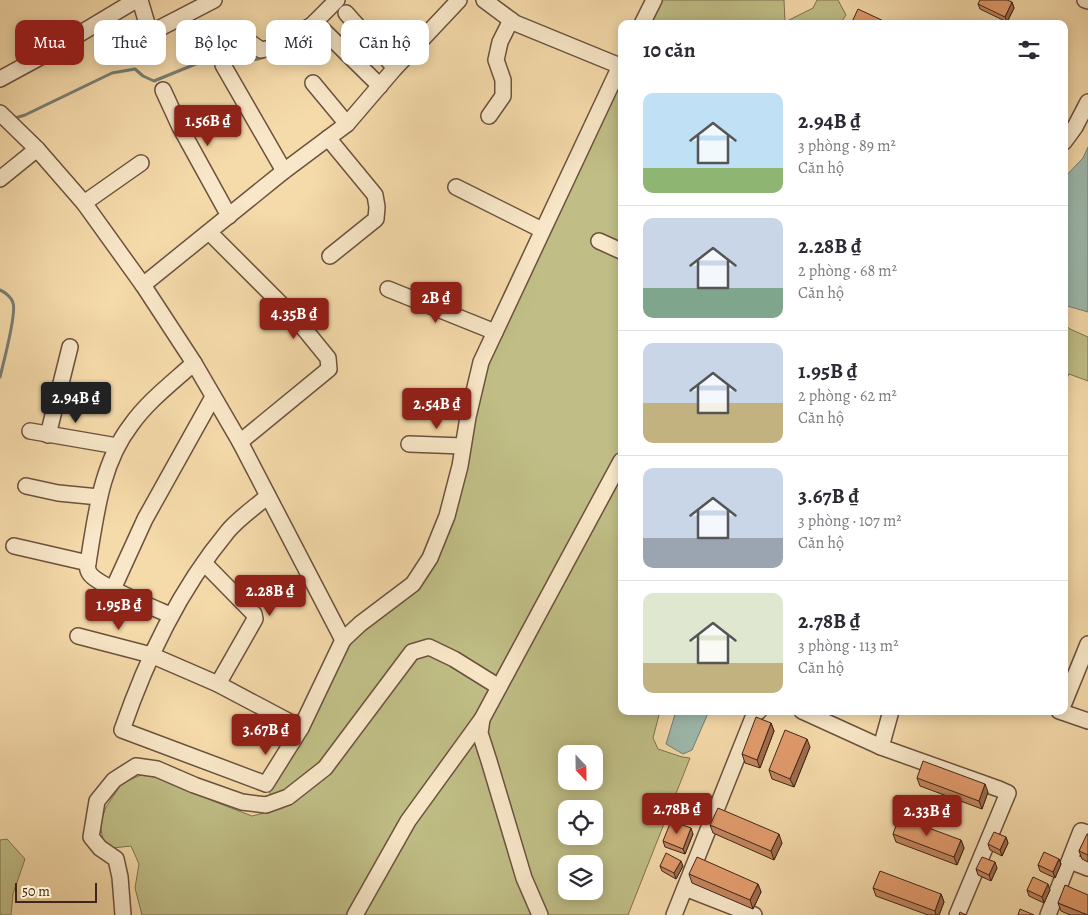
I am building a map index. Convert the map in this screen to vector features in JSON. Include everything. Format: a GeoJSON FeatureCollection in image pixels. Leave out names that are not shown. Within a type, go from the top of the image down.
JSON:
{"type":"FeatureCollection","features":[{"type":"Feature","properties":{"kind":"street"},"geometry":{"type":"LineString","coordinates":[[0,80],[138,0],[148,27],[152,30],[160,28],[214,0]]}},
{"type":"Feature","properties":{"kind":"street"},"geometry":{"type":"LineString","coordinates":[[322,20],[337,0]]}},
{"type":"Feature","properties":{"kind":"street"},"geometry":{"type":"LineString","coordinates":[[143,285],[284,171],[347,124],[395,68],[459,0]]}},
{"type":"Feature","properties":{"kind":"street"},"geometry":{"type":"LineString","coordinates":[[484,0],[511,20],[618,64]]}},
{"type":"Feature","properties":{"kind":"street"},"geometry":{"type":"LineString","coordinates":[[644,20],[654,0]]}},
{"type":"Feature","properties":{"kind":"street"},"geometry":{"type":"LineString","coordinates":[[346,13],[395,68]]}},
{"type":"Feature","properties":{"kind":"street"},"geometry":{"type":"LineString","coordinates":[[489,116],[503,96],[503,80],[496,60],[500,42],[511,20]]}},
{"type":"Feature","properties":{"kind":"street"},"geometry":{"type":"LineString","coordinates":[[331,39],[380,86]]}},
{"type":"Feature","properties":{"kind":"street"},"geometry":{"type":"LineString","coordinates":[[223,65],[284,171]]}},
{"type":"Feature","properties":{"kind":"street"},"geometry":{"type":"LineString","coordinates":[[268,496],[228,531],[204,563],[170,615],[151,654],[122,730],[266,784],[301,728],[343,640],[360,624],[413,584],[430,558],[447,516],[481,362],[618,71]]}},
{"type":"Feature","properties":{"kind":"street"},"geometry":{"type":"LineString","coordinates":[[314,83],[347,124]]}},
{"type":"Feature","properties":{"kind":"street"},"geometry":{"type":"LineString","coordinates":[[162,90],[229,216]]}},
{"type":"Feature","properties":{"kind":"street"},"geometry":{"type":"LineString","coordinates":[[1068,137],[1088,102]]}},
{"type":"Feature","properties":{"kind":"street"},"geometry":{"type":"LineString","coordinates":[[5,118],[37,149],[84,203],[143,285],[194,363],[240,442],[343,640]]}},
{"type":"Feature","properties":{"kind":"street"},"geometry":{"type":"LineString","coordinates":[[328,138],[374,196],[377,207],[376,218],[330,256]]}},
{"type":"Feature","properties":{"kind":"street"},"geometry":{"type":"LineString","coordinates":[[0,179],[37,149]]}},
{"type":"Feature","properties":{"kind":"street"},"geometry":{"type":"LineString","coordinates":[[84,203],[141,163]]}},
{"type":"Feature","properties":{"kind":"street"},"geometry":{"type":"LineString","coordinates":[[456,187],[542,230]]}},
{"type":"Feature","properties":{"kind":"street"},"geometry":{"type":"LineString","coordinates":[[209,232],[297,320],[328,358],[329,369],[240,442]]}},
{"type":"Feature","properties":{"kind":"street"},"geometry":{"type":"LineString","coordinates":[[599,241],[618,250]]}},
{"type":"Feature","properties":{"kind":"street"},"geometry":{"type":"LineString","coordinates":[[388,289],[495,332]]}},
{"type":"Feature","properties":{"kind":"street"},"geometry":{"type":"LineString","coordinates":[[48,435],[70,347]]}},
{"type":"Feature","properties":{"kind":"street"},"geometry":{"type":"LineString","coordinates":[[170,615],[113,589],[91,576],[87,569],[99,497],[117,446],[140,414],[194,363]]}},
{"type":"Feature","properties":{"kind":"street"},"geometry":{"type":"LineString","coordinates":[[113,589],[145,519],[213,397]]}},
{"type":"Feature","properties":{"kind":"street"},"geometry":{"type":"LineString","coordinates":[[30,431],[117,446]]}},
{"type":"Feature","properties":{"kind":"street"},"geometry":{"type":"LineString","coordinates":[[409,444],[463,446]]}},
{"type":"Feature","properties":{"kind":"street"},"geometry":{"type":"LineString","coordinates":[[355,915],[408,821],[482,719],[618,467]]}},
{"type":"Feature","properties":{"kind":"street"},"geometry":{"type":"LineString","coordinates":[[26,486],[58,493],[99,497]]}},
{"type":"Feature","properties":{"kind":"street"},"geometry":{"type":"LineString","coordinates":[[14,546],[88,562]]}},
{"type":"Feature","properties":{"kind":"street"},"geometry":{"type":"LineString","coordinates":[[204,563],[254,614],[255,619],[218,684]]}},
{"type":"Feature","properties":{"kind":"street"},"geometry":{"type":"LineString","coordinates":[[78,636],[151,654],[218,684],[301,728]]}},
{"type":"Feature","properties":{"kind":"street"},"geometry":{"type":"LineString","coordinates":[[1068,693],[1088,644]]}},
{"type":"Feature","properties":{"kind":"street"},"geometry":{"type":"LineString","coordinates":[[123,915],[120,877],[116,859],[100,848],[91,837],[97,801],[114,780],[136,766],[157,768],[194,785],[242,802],[266,805],[288,797],[325,768],[412,652],[429,647],[454,659],[499,687]]}},
{"type":"Feature","properties":{"kind":"street"},"geometry":{"type":"LineString","coordinates":[[1068,714],[1088,721]]}},
{"type":"Feature","properties":{"kind":"street"},"geometry":{"type":"LineString","coordinates":[[674,915],[754,715]]}},
{"type":"Feature","properties":{"kind":"street"},"geometry":{"type":"LineString","coordinates":[[811,715],[881,747],[1008,793],[957,915]]}},
{"type":"Feature","properties":{"kind":"street"},"geometry":{"type":"LineString","coordinates":[[881,747],[890,715]]}},
{"type":"Feature","properties":{"kind":"street"},"geometry":{"type":"LineString","coordinates":[[482,719],[480,733],[524,878],[540,915]]}},
{"type":"Feature","properties":{"kind":"street"},"geometry":{"type":"LineString","coordinates":[[1048,915],[1067,888],[1070,860],[1082,831],[1088,833]]}},
{"type":"Feature","properties":{"kind":"street"},"geometry":{"type":"LineString","coordinates":[[1070,860],[1088,868]]}},
{"type":"Feature","properties":{"kind":"street"},"geometry":{"type":"LineString","coordinates":[[685,888],[754,915]]}},
{"type":"Feature","properties":{"kind":"shaded area"},"geometry":{"type":"Polygon","coordinates":[[[658,0],[784,0],[785,20],[648,20],[658,0]]]}},
{"type":"Feature","properties":{"kind":"shaded area"},"geometry":{"type":"Polygon","coordinates":[[[817,0],[838,0],[846,15],[843,20],[789,20],[813,8],[817,0]]]}},
{"type":"Feature","properties":{"kind":"shaded area"},"geometry":{"type":"Polygon","coordinates":[[[618,78],[618,715],[659,715],[653,738],[658,749],[690,758],[628,915],[142,915],[135,888],[139,864],[131,846],[113,848],[103,840],[100,824],[106,807],[122,783],[141,775],[157,774],[213,801],[252,816],[276,810],[268,788],[346,642],[433,560],[485,362],[618,78]]]}},
{"type":"Feature","properties":{"kind":"shaded area"},"geometry":{"type":"Polygon","coordinates":[[[1088,147],[1088,312],[1068,306],[1068,174],[1083,158],[1088,147]]]}},
{"type":"Feature","properties":{"kind":"shaded area"},"geometry":{"type":"Polygon","coordinates":[[[1068,327],[1088,337],[1088,381],[1069,374],[1068,376],[1068,327]]]}},
{"type":"Feature","properties":{"kind":"shaded area"},"geometry":{"type":"Polygon","coordinates":[[[675,715],[707,715],[692,750],[683,754],[666,744],[675,715]]]}},
{"type":"Feature","properties":{"kind":"shaded area"},"geometry":{"type":"Polygon","coordinates":[[[7,839],[25,859],[13,894],[11,915],[0,915],[0,840],[7,839]]]}},
{"type":"Feature","properties":{"kind":"building"},"geometry":{"type":"Polygon","coordinates":[[[980,0],[1007,0],[1012,2],[1005,17],[978,4],[980,0]]]}},
{"type":"Feature","properties":{"kind":"building"},"geometry":{"type":"Polygon","coordinates":[[[858,9],[881,20],[853,20],[858,9]]]}},
{"type":"Feature","properties":{"kind":"building"},"geometry":{"type":"Polygon","coordinates":[[[756,717],[771,723],[757,760],[742,754],[756,717]]]}},
{"type":"Feature","properties":{"kind":"building"},"geometry":{"type":"Polygon","coordinates":[[[785,730],[807,739],[790,779],[769,770],[785,730]]]}},
{"type":"Feature","properties":{"kind":"building"},"geometry":{"type":"Polygon","coordinates":[[[923,761],[985,784],[979,801],[917,778],[923,761]]]}},
{"type":"Feature","properties":{"kind":"building"},"geometry":{"type":"Polygon","coordinates":[[[718,808],[779,834],[771,851],[710,825],[718,808]]]}},
{"type":"Feature","properties":{"kind":"building"},"geometry":{"type":"Polygon","coordinates":[[[899,817],[961,840],[954,857],[893,834],[899,817]]]}},
{"type":"Feature","properties":{"kind":"building"},"geometry":{"type":"Polygon","coordinates":[[[671,821],[691,828],[683,849],[663,841],[671,821]]]}},
{"type":"Feature","properties":{"kind":"building"},"geometry":{"type":"Polygon","coordinates":[[[994,832],[1006,837],[1000,850],[988,844],[994,832]]]}},
{"type":"Feature","properties":{"kind":"building"},"geometry":{"type":"Polygon","coordinates":[[[1088,834],[1088,855],[1079,851],[1088,834]]]}},
{"type":"Feature","properties":{"kind":"building"},"geometry":{"type":"Polygon","coordinates":[[[1044,852],[1059,859],[1053,872],[1038,865],[1044,852]]]}},
{"type":"Feature","properties":{"kind":"building"},"geometry":{"type":"Polygon","coordinates":[[[666,853],[681,861],[674,873],[660,866],[666,853]]]}},
{"type":"Feature","properties":{"kind":"building"},"geometry":{"type":"Polygon","coordinates":[[[697,857],[758,884],[750,900],[689,874],[697,857]]]}},
{"type":"Feature","properties":{"kind":"building"},"geometry":{"type":"Polygon","coordinates":[[[982,857],[995,862],[989,875],[976,869],[982,857]]]}},
{"type":"Feature","properties":{"kind":"building"},"geometry":{"type":"Polygon","coordinates":[[[880,871],[941,894],[935,911],[873,888],[880,871]]]}},
{"type":"Feature","properties":{"kind":"building"},"geometry":{"type":"Polygon","coordinates":[[[1033,877],[1048,884],[1042,897],[1027,890],[1033,877]]]}},
{"type":"Feature","properties":{"kind":"building"},"geometry":{"type":"Polygon","coordinates":[[[1065,885],[1088,895],[1088,915],[1058,903],[1065,885]]]}},
{"type":"Feature","properties":{"kind":"building"},"geometry":{"type":"Polygon","coordinates":[[[1020,909],[1034,915],[1018,915],[1020,909]]]}},
{"type":"Feature","properties":{"kind":"waterway"},"geometry":{"type":"LineString","coordinates":[[256,59],[266,56]]}},
{"type":"Feature","properties":{"kind":"waterway"},"geometry":{"type":"LineString","coordinates":[[12,119],[25,115],[112,73],[135,69],[143,76],[154,81],[193,65]]}},
{"type":"Feature","properties":{"kind":"waterway"},"geometry":{"type":"LineString","coordinates":[[0,290],[11,299],[14,309],[0,377]]}}]}
